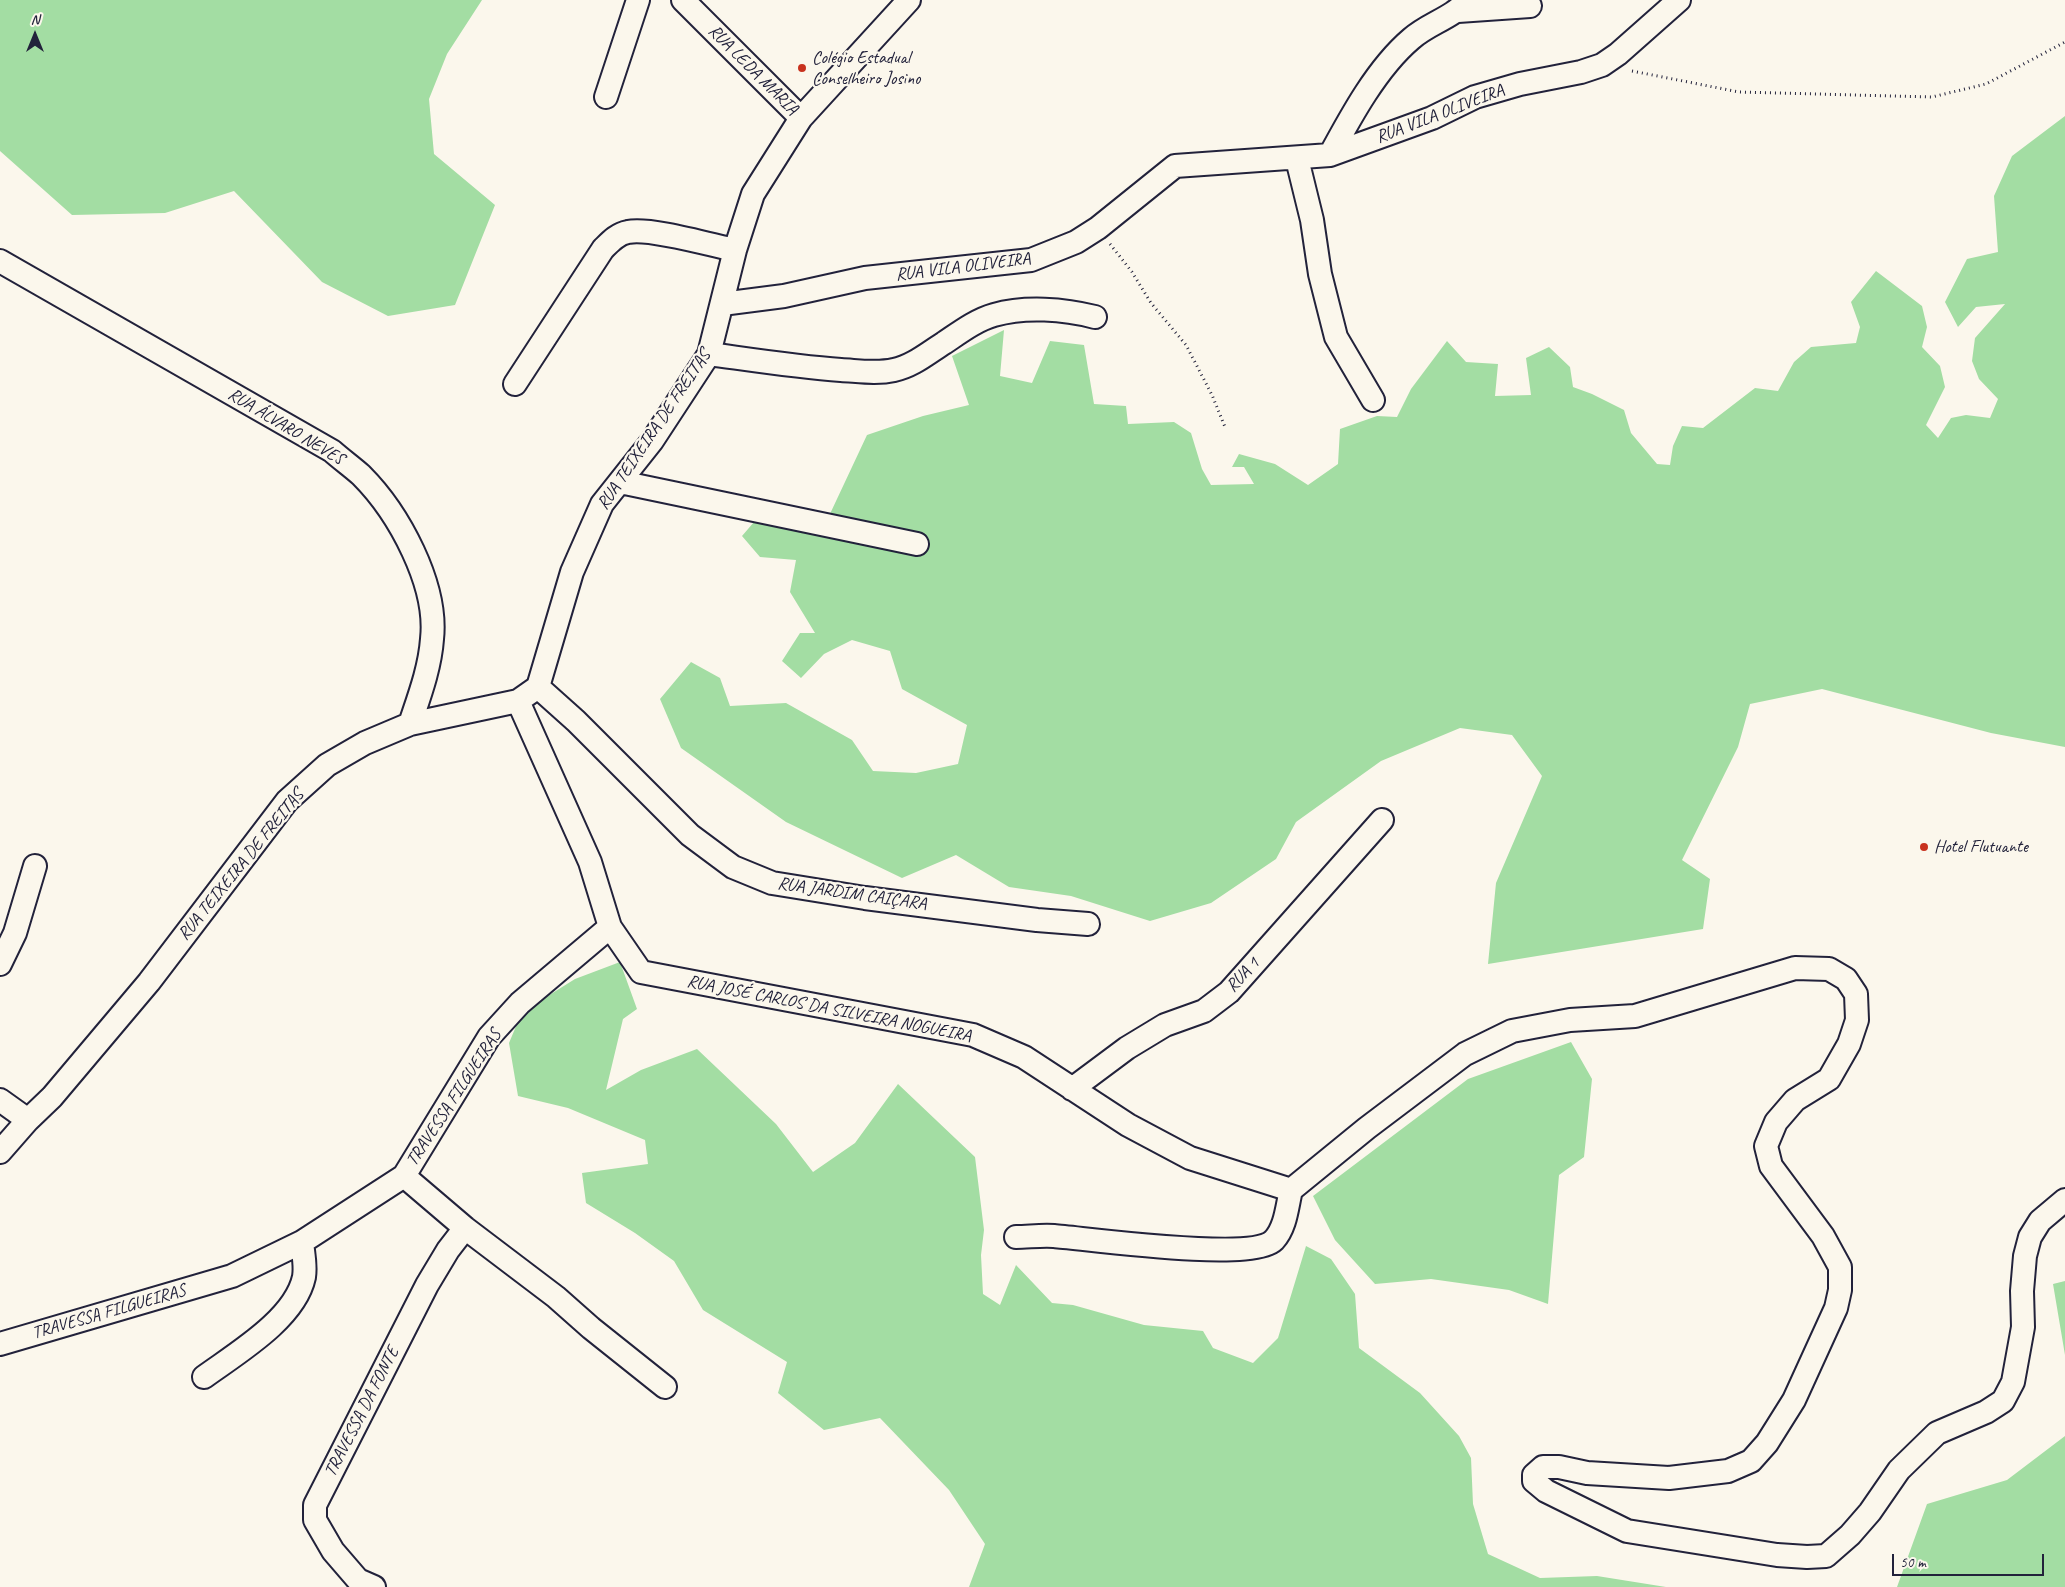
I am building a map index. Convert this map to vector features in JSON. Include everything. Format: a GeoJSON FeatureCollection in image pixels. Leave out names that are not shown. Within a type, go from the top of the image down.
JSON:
{"type":"FeatureCollection","features":[{"type":"Feature","properties":{"kind":"street"},"geometry":{"type":"LineString","coordinates":[[606,97],[638,0]]}},
{"type":"Feature","properties":{"kind":"street","name":"RUA LEDA MARIA"},"geometry":{"type":"LineString","coordinates":[[683,0],[801,118]]}},
{"type":"Feature","properties":{"kind":"street","name":"RUA TEIXEIRA DE FREITAS"},"geometry":{"type":"LineString","coordinates":[[0,1152],[28,1120],[52,1097],[149,982],[287,801],[327,764],[365,743],[410,724],[518,701],[538,687],[572,572],[602,504],[652,441],[709,354],[735,250],[752,194],[801,118],[909,0]]}},
{"type":"Feature","properties":{"kind":"street","name":"RUA VILA OLIVEIRA"},"geometry":{"type":"LineString","coordinates":[[722,304],[784,296],[865,278],[1031,260],[1076,242],[1098,228],[1175,166],[1297,159],[1330,155],[1432,118],[1475,96],[1520,84],[1581,72],[1602,65],[1618,54],[1679,0]]}},
{"type":"Feature","properties":{"kind":"street"},"geometry":{"type":"LineString","coordinates":[[1330,155],[1356,108],[1389,64],[1412,38],[1463,6],[1530,6]]}},
{"type":"Feature","properties":{"kind":"street"},"geometry":{"type":"LineString","coordinates":[[1297,159],[1312,220],[1320,274],[1336,337],[1373,400]]}},
{"type":"Feature","properties":{"kind":"street"},"geometry":{"type":"LineString","coordinates":[[515,384],[603,250],[613,238],[627,232],[643,231],[735,250]]}},
{"type":"Feature","properties":{"kind":"street","name":"RUA ÁLVARO NEVES"},"geometry":{"type":"LineString","coordinates":[[0,261],[332,451],[362,476],[385,505],[406,537],[423,574],[431,605],[433,639],[424,680],[410,724]]}},
{"type":"Feature","properties":{"kind":"street"},"geometry":{"type":"LineString","coordinates":[[709,354],[800,368],[875,372],[895,370],[911,364],[972,325],[993,315],[1023,310],[1050,310],[1095,317]]}},
{"type":"Feature","properties":{"kind":"street"},"geometry":{"type":"LineString","coordinates":[[620,482],[917,544]]}},
{"type":"Feature","properties":{"kind":"street","name":"RUA JARDIM CAIÇARA"},"geometry":{"type":"LineString","coordinates":[[538,687],[576,721],[690,835],[734,867],[772,883],[866,898],[1037,920],[1088,924]]}},
{"type":"Feature","properties":{"kind":"street","name":"RUA JOSÉ CARLOS DA SILVEIRA NOGUEIRA"},"geometry":{"type":"LineString","coordinates":[[518,701],[590,862],[610,927],[641,972],[973,1035],[1024,1056],[1128,1125],[1190,1158],[1291,1190]]}},
{"type":"Feature","properties":{"kind":"street","name":"RUA 1"},"geometry":{"type":"LineString","coordinates":[[1072,1089],[1127,1048],[1165,1025],[1204,1011],[1229,992],[1382,820]]}},
{"type":"Feature","properties":{"kind":"street"},"geometry":{"type":"LineString","coordinates":[[0,964],[15,933],[35,866]]}},
{"type":"Feature","properties":{"kind":"street","name":"TRAVESSA FILGUEIRAS"},"geometry":{"type":"LineString","coordinates":[[0,1344],[232,1276],[302,1242],[404,1176],[489,1037],[520,1003],[610,927]]}},
{"type":"Feature","properties":{"kind":"street"},"geometry":{"type":"LineString","coordinates":[[1016,1237],[1051,1236],[1184,1249],[1240,1249],[1263,1246],[1273,1240],[1282,1226],[1291,1190],[1367,1128],[1465,1054],[1512,1031],[1570,1020],[1635,1016],[1795,968],[1829,969],[1846,978],[1856,994],[1857,1020],[1849,1044],[1829,1079],[1795,1100],[1776,1122],[1766,1146],[1771,1166],[1823,1236],[1840,1268],[1840,1290],[1836,1308],[1794,1400],[1766,1443],[1751,1461],[1728,1471],[1669,1478],[1587,1473],[1559,1467],[1543,1467],[1534,1475],[1534,1481],[1546,1491],[1627,1531],[1758,1553],[1807,1557],[1826,1556],[1850,1536],[1870,1512],[1899,1470],[1937,1432],[1986,1412],[2003,1401],[2013,1382],[2023,1327],[2022,1291],[2025,1256],[2030,1237],[2040,1221],[2065,1200]]}},
{"type":"Feature","properties":{"kind":"street"},"geometry":{"type":"LineString","coordinates":[[0,1100],[28,1120]]}},
{"type":"Feature","properties":{"kind":"street"},"geometry":{"type":"LineString","coordinates":[[404,1176],[465,1228],[556,1297],[665,1387]]}},
{"type":"Feature","properties":{"kind":"street","name":"TRAVESSA DA FONTE"},"geometry":{"type":"LineString","coordinates":[[374,1587],[358,1580],[333,1551],[315,1520],[315,1505],[427,1285],[448,1250],[465,1228]]}},
{"type":"Feature","properties":{"kind":"street"},"geometry":{"type":"LineString","coordinates":[[204,1377],[255,1341],[288,1309],[304,1278],[302,1242]]}},
{"type":"Feature","properties":{"kind":"path"},"geometry":{"type":"LineString","coordinates":[[1602,65],[1739,92],[1932,97],[1986,84],[2065,42]]}},
{"type":"Feature","properties":{"kind":"path"},"geometry":{"type":"LineString","coordinates":[[1098,228],[1132,272],[1151,303],[1186,345],[1212,395],[1225,427]]}},
{"type":"Feature","properties":{"kind":"green space"},"geometry":{"type":"Polygon","coordinates":[[[0,0],[482,0],[447,54],[429,99],[434,154],[495,205],[455,305],[388,316],[322,282],[234,191],[165,213],[72,215],[0,151],[0,0]]]}},
{"type":"Feature","properties":{"kind":"green space"},"geometry":{"type":"Polygon","coordinates":[[[2065,116],[2065,747],[1991,733],[1822,689],[1750,704],[1738,747],[1682,860],[1710,879],[1703,929],[1488,964],[1496,883],[1542,776],[1512,735],[1460,728],[1381,761],[1296,822],[1276,859],[1211,903],[1150,921],[1071,896],[1009,887],[956,855],[902,878],[786,822],[681,748],[660,699],[691,662],[720,678],[730,706],[786,703],[852,740],[873,771],[916,773],[958,764],[967,725],[902,689],[890,651],[852,640],[824,654],[801,678],[782,661],[800,633],[815,633],[790,592],[796,560],[760,557],[742,536],[760,515],[829,516],[867,435],[923,416],[969,405],[952,356],[1004,330],[1000,376],[1032,383],[1050,341],[1084,345],[1094,404],[1126,406],[1128,424],[1174,422],[1191,433],[1202,469],[1211,485],[1254,484],[1244,467],[1232,467],[1239,454],[1275,464],[1308,485],[1338,464],[1340,429],[1377,416],[1397,417],[1411,389],[1447,341],[1466,362],[1498,364],[1495,396],[1531,395],[1526,358],[1549,347],[1570,367],[1573,387],[1624,410],[1631,433],[1657,464],[1670,465],[1673,446],[1682,426],[1703,428],[1755,388],[1778,391],[1794,362],[1811,347],[1856,343],[1860,327],[1851,302],[1876,271],[1922,306],[1927,327],[1922,347],[1940,366],[1945,387],[1926,425],[1938,438],[1951,418],[1966,415],[1990,418],[1998,399],[1979,379],[1972,361],[1975,338],[2005,304],[1976,307],[1958,327],[1945,302],[1967,259],[1998,252],[1994,196],[2012,156],[2065,116]]]}},
{"type":"Feature","properties":{"kind":"green space"},"geometry":{"type":"Polygon","coordinates":[[[620,962],[637,1009],[623,1019],[606,1090],[641,1070],[697,1049],[776,1124],[813,1172],[855,1143],[898,1084],[975,1157],[984,1230],[981,1255],[983,1294],[1000,1305],[1016,1265],[1052,1303],[1073,1305],[1144,1325],[1203,1331],[1213,1348],[1253,1363],[1278,1338],[1306,1246],[1331,1259],[1355,1294],[1359,1348],[1420,1393],[1459,1436],[1471,1458],[1473,1504],[1488,1554],[1540,1578],[1597,1576],[1666,1587],[969,1587],[985,1544],[949,1490],[880,1418],[824,1430],[778,1393],[787,1362],[703,1310],[674,1261],[635,1233],[586,1203],[582,1173],[648,1164],[645,1140],[568,1108],[518,1096],[509,1043],[522,1012],[575,979],[620,962]]]}},
{"type":"Feature","properties":{"kind":"green space"},"geometry":{"type":"Polygon","coordinates":[[[1571,1042],[1592,1079],[1584,1157],[1559,1175],[1548,1304],[1509,1290],[1431,1279],[1375,1284],[1335,1240],[1313,1196],[1468,1079],[1571,1042]]]}},
{"type":"Feature","properties":{"kind":"green space"},"geometry":{"type":"Polygon","coordinates":[[[2065,1281],[2065,1355],[2053,1284],[2065,1281]]]}},
{"type":"Feature","properties":{"kind":"green space"},"geometry":{"type":"Polygon","coordinates":[[[2065,1436],[2065,1587],[1897,1587],[1927,1504],[2007,1480],[2065,1436]]]}},
{"type":"Feature","properties":{"kind":"place","name":"Colégio Estadual Conselheiro Josino"},"geometry":{"type":"Point","coordinates":[802,68]}},
{"type":"Feature","properties":{"kind":"place","name":"Hotel Flutuante"},"geometry":{"type":"Point","coordinates":[1924,847]}}]}
